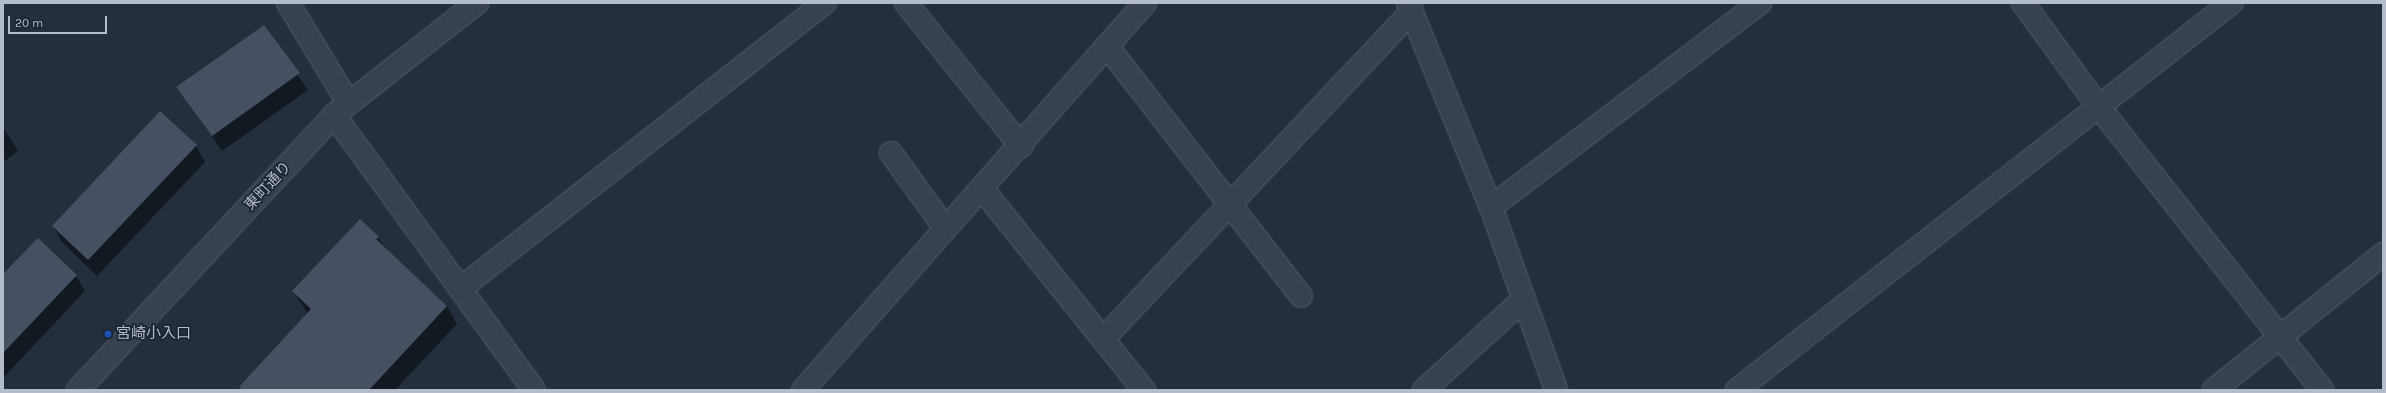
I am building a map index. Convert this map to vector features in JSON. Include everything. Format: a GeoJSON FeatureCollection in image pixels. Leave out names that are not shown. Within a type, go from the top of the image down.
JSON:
{"type":"FeatureCollection","features":[{"type":"Feature","properties":{"kind":"street"},"geometry":{"type":"LineString","coordinates":[[288,3],[341,109],[461,288],[534,390]]}},
{"type":"Feature","properties":{"kind":"street","name":"東町通り"},"geometry":{"type":"LineString","coordinates":[[78,390],[341,109],[477,3]]}},
{"type":"Feature","properties":{"kind":"street"},"geometry":{"type":"LineString","coordinates":[[461,288],[824,3]]}},
{"type":"Feature","properties":{"kind":"street"},"geometry":{"type":"LineString","coordinates":[[906,3],[1021,146]]}},
{"type":"Feature","properties":{"kind":"street"},"geometry":{"type":"LineString","coordinates":[[803,390],[945,228],[983,190],[1145,3]]}},
{"type":"Feature","properties":{"kind":"street"},"geometry":{"type":"LineString","coordinates":[[1491,207],[1760,3]]}},
{"type":"Feature","properties":{"kind":"street"},"geometry":{"type":"LineString","coordinates":[[2023,3],[2098,106],[2322,390]]}},
{"type":"Feature","properties":{"kind":"street"},"geometry":{"type":"LineString","coordinates":[[1737,390],[2098,106],[2232,3]]}},
{"type":"Feature","properties":{"kind":"street"},"geometry":{"type":"LineString","coordinates":[[1104,338],[1231,204],[1410,7],[1491,207],[1556,390]]}},
{"type":"Feature","properties":{"kind":"street"},"geometry":{"type":"LineString","coordinates":[[1107,46],[1301,296]]}},
{"type":"Feature","properties":{"kind":"street"},"geometry":{"type":"LineString","coordinates":[[891,153],[945,228]]}},
{"type":"Feature","properties":{"kind":"street"},"geometry":{"type":"LineString","coordinates":[[983,190],[1104,338],[1144,390]]}},
{"type":"Feature","properties":{"kind":"street"},"geometry":{"type":"LineString","coordinates":[[2214,390],[2281,338],[2383,254]]}},
{"type":"Feature","properties":{"kind":"street"},"geometry":{"type":"LineString","coordinates":[[1424,390],[1524,298]]}},
{"type":"Feature","properties":{"kind":"building"},"geometry":{"type":"Polygon","coordinates":[[[264,25],[300,73],[212,136],[176,87],[264,25]]]}},
{"type":"Feature","properties":{"kind":"building"},"geometry":{"type":"Polygon","coordinates":[[[160,111],[197,145],[88,260],[52,226],[160,111]]]}},
{"type":"Feature","properties":{"kind":"building"},"geometry":{"type":"Polygon","coordinates":[[[360,219],[379,237],[376,239],[447,306],[369,390],[242,390],[239,387],[311,309],[292,291],[360,219]]]}},
{"type":"Feature","properties":{"kind":"building"},"geometry":{"type":"Polygon","coordinates":[[[38,238],[77,275],[3,353],[3,274],[38,238]]]}},
{"type":"Feature","properties":{"kind":"place","name":"宮崎小入口"},"geometry":{"type":"Point","coordinates":[108,334]}}]}
